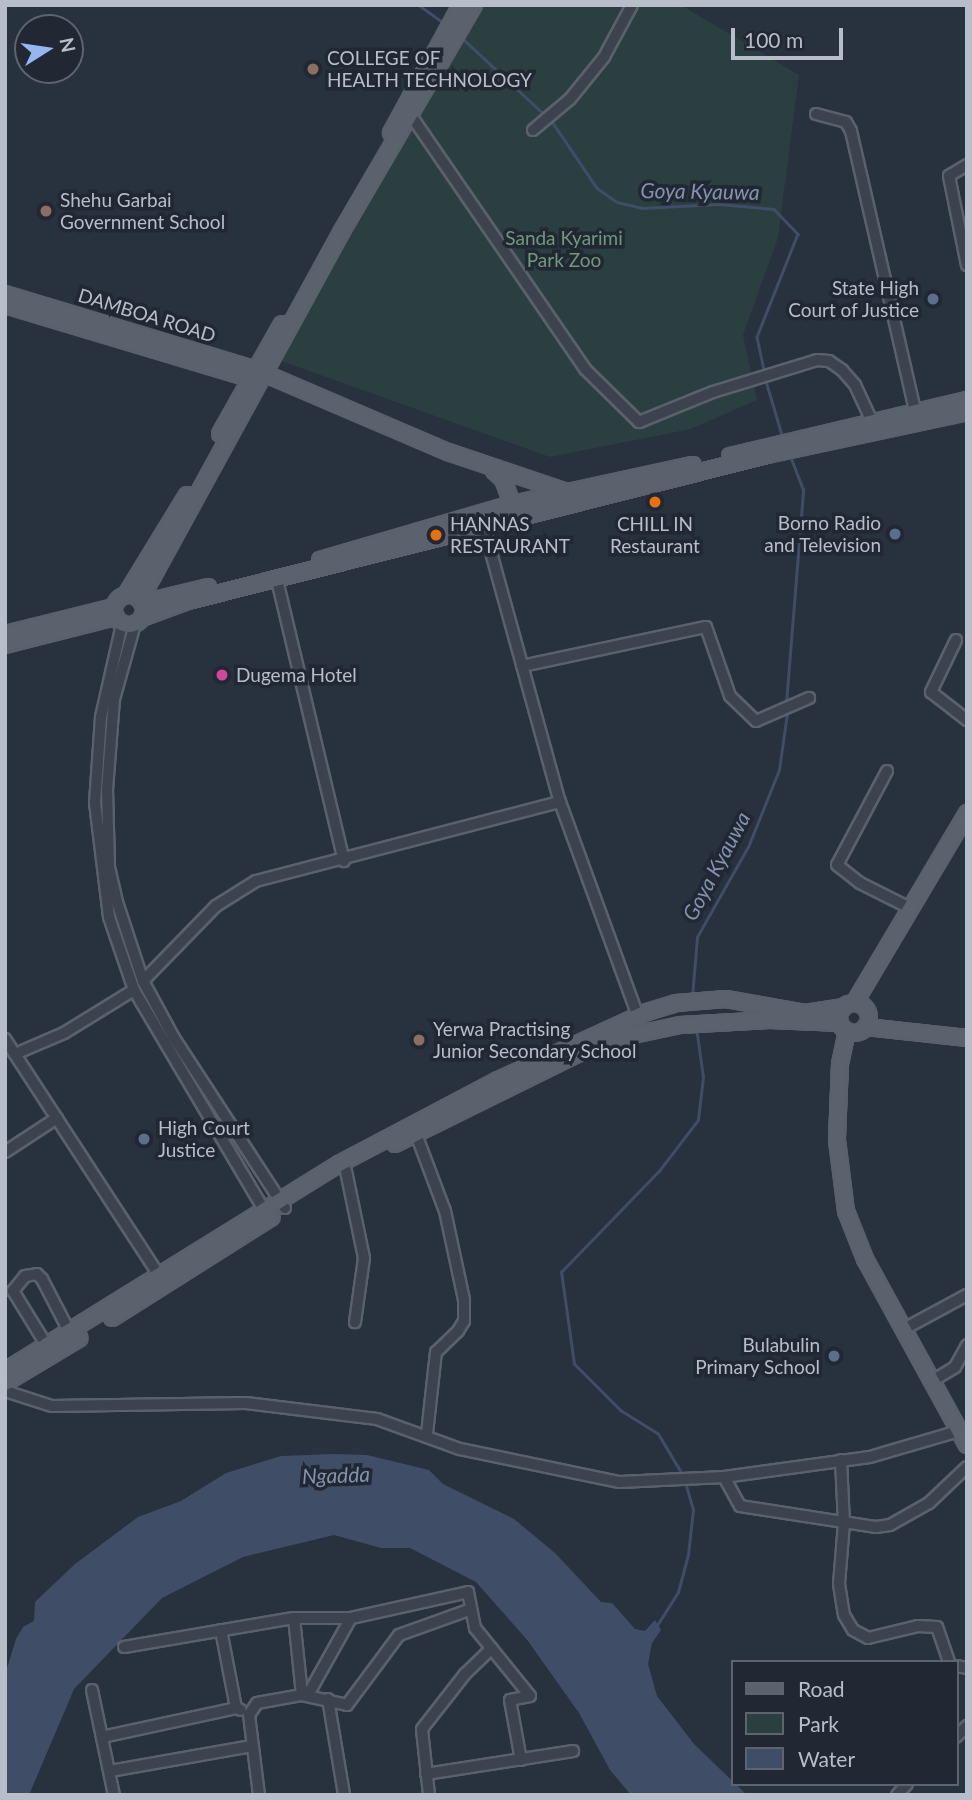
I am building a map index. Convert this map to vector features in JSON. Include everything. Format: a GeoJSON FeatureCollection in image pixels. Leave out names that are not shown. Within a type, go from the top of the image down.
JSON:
{"type":"FeatureCollection","features":[{"type":"Feature","properties":{"kind":"main road"},"geometry":{"type":"LineString","coordinates":[[130,611],[157,576],[261,377],[342,231],[412,117],[448,41],[461,5]]}},
{"type":"Feature","properties":{"kind":"main road"},"geometry":{"type":"LineString","coordinates":[[130,611],[181,505],[261,377],[448,41],[474,5]]}},
{"type":"Feature","properties":{"kind":"main road","name":"DAMBOA ROAD"},"geometry":{"type":"LineString","coordinates":[[5,295],[261,377],[493,470],[564,491]]}},
{"type":"Feature","properties":{"kind":"main road","name":"DAMBOA ROAD"},"geometry":{"type":"LineString","coordinates":[[5,304],[261,377]]}},
{"type":"Feature","properties":{"kind":"main road"},"geometry":{"type":"LineString","coordinates":[[840,433],[872,421],[967,400]]}},
{"type":"Feature","properties":{"kind":"main road"},"geometry":{"type":"LineString","coordinates":[[5,645],[130,611],[170,594],[299,566],[512,503],[840,433],[967,412]]}},
{"type":"Feature","properties":{"kind":"main road"},"geometry":{"type":"LineString","coordinates":[[5,634],[188,601],[277,580],[766,450]]}},
{"type":"Feature","properties":{"kind":"main road"},"geometry":{"type":"LineString","coordinates":[[493,470],[503,479],[512,503]]}},
{"type":"Feature","properties":{"kind":"main road"},"geometry":{"type":"LineString","coordinates":[[157,576],[162,591],[170,594]]}},
{"type":"Feature","properties":{"kind":"main road"},"geometry":{"type":"LineString","coordinates":[[967,813],[884,959],[855,1018],[840,1094],[837,1140],[846,1211],[865,1259],[967,1446]]}},
{"type":"Feature","properties":{"kind":"main road"},"geometry":{"type":"LineString","coordinates":[[5,1383],[283,1205],[465,1096],[638,1016],[676,1003],[726,999],[967,1038]]}},
{"type":"Feature","properties":{"kind":"main road"},"geometry":{"type":"LineString","coordinates":[[283,1205],[415,1134],[618,1036],[680,1025],[855,1018]]}},
{"type":"Feature","properties":{"kind":"main road"},"geometry":{"type":"LineString","coordinates":[[5,1371],[160,1276],[267,1215]]}},
{"type":"Feature","properties":{"kind":"street"},"geometry":{"type":"LineString","coordinates":[[536,128],[562,106],[604,57],[632,5]]}},
{"type":"Feature","properties":{"kind":"street"},"geometry":{"type":"LineString","coordinates":[[816,114],[846,122],[851,131],[915,410]]}},
{"type":"Feature","properties":{"kind":"street"},"geometry":{"type":"LineString","coordinates":[[412,117],[585,369],[639,422],[751,380],[817,360],[829,361],[855,384],[872,421]]}},
{"type":"Feature","properties":{"kind":"street"},"geometry":{"type":"LineString","coordinates":[[967,165],[949,176],[967,265]]}},
{"type":"Feature","properties":{"kind":"street"},"geometry":{"type":"LineString","coordinates":[[484,527],[560,802],[638,1016]]}},
{"type":"Feature","properties":{"kind":"street"},"geometry":{"type":"LineString","coordinates":[[277,580],[345,861]]}},
{"type":"Feature","properties":{"kind":"street"},"geometry":{"type":"LineString","coordinates":[[130,611],[114,699],[107,832],[109,867],[144,981],[174,1038],[283,1205]]}},
{"type":"Feature","properties":{"kind":"street"},"geometry":{"type":"LineString","coordinates":[[130,611],[101,717],[95,803],[101,878],[134,989],[267,1215]]}},
{"type":"Feature","properties":{"kind":"street"},"geometry":{"type":"LineString","coordinates":[[522,666],[706,627],[730,696],[756,721],[772,718],[805,702]]}},
{"type":"Feature","properties":{"kind":"street"},"geometry":{"type":"LineString","coordinates":[[956,640],[931,692],[967,720]]}},
{"type":"Feature","properties":{"kind":"street"},"geometry":{"type":"LineString","coordinates":[[887,771],[837,865],[860,883],[912,909]]}},
{"type":"Feature","properties":{"kind":"street"},"geometry":{"type":"LineString","coordinates":[[144,981],[216,906],[234,893],[275,875],[345,861],[560,802]]}},
{"type":"Feature","properties":{"kind":"street"},"geometry":{"type":"LineString","coordinates":[[15,1054],[64,1033],[134,989]]}},
{"type":"Feature","properties":{"kind":"street"},"geometry":{"type":"LineString","coordinates":[[5,1039],[160,1276]]}},
{"type":"Feature","properties":{"kind":"street"},"geometry":{"type":"LineString","coordinates":[[5,1152],[57,1118]]}},
{"type":"Feature","properties":{"kind":"street"},"geometry":{"type":"LineString","coordinates":[[415,1134],[446,1211],[464,1300],[464,1321],[447,1345],[436,1352],[427,1434]]}},
{"type":"Feature","properties":{"kind":"street"},"geometry":{"type":"LineString","coordinates":[[346,1171],[364,1258],[355,1322]]}},
{"type":"Feature","properties":{"kind":"street"},"geometry":{"type":"LineString","coordinates":[[47,1346],[13,1291],[25,1276],[37,1274],[42,1279],[70,1333]]}},
{"type":"Feature","properties":{"kind":"street"},"geometry":{"type":"LineString","coordinates":[[904,1329],[967,1294]]}},
{"type":"Feature","properties":{"kind":"street"},"geometry":{"type":"LineString","coordinates":[[932,1381],[956,1367],[967,1345]]}},
{"type":"Feature","properties":{"kind":"street"},"geometry":{"type":"LineString","coordinates":[[5,1391],[52,1406],[284,1406],[377,1419],[427,1434],[460,1449],[620,1482],[665,1482],[723,1477],[841,1460],[895,1451],[959,1431]]}},
{"type":"Feature","properties":{"kind":"street"},"geometry":{"type":"LineString","coordinates":[[841,1460],[844,1522],[839,1584],[844,1615],[853,1630],[868,1638],[918,1626],[937,1627],[949,1660]]}},
{"type":"Feature","properties":{"kind":"street"},"geometry":{"type":"LineString","coordinates":[[723,1477],[740,1506],[844,1522],[890,1525],[929,1503],[967,1467]]}},
{"type":"Feature","properties":{"kind":"street"},"geometry":{"type":"LineString","coordinates":[[124,1647],[294,1618],[351,1618],[462,1590],[468,1592],[469,1610],[475,1628],[530,1696],[510,1700],[521,1760]]}},
{"type":"Feature","properties":{"kind":"street"},"geometry":{"type":"LineString","coordinates":[[259,1795],[249,1715],[257,1703],[306,1694],[347,1705],[407,1629],[469,1610]]}},
{"type":"Feature","properties":{"kind":"street"},"geometry":{"type":"LineString","coordinates":[[294,1618],[306,1694]]}},
{"type":"Feature","properties":{"kind":"street"},"geometry":{"type":"LineString","coordinates":[[306,1694],[351,1618]]}},
{"type":"Feature","properties":{"kind":"street"},"geometry":{"type":"LineString","coordinates":[[221,1630],[236,1708]]}},
{"type":"Feature","properties":{"kind":"street"},"geometry":{"type":"LineString","coordinates":[[429,1795],[422,1729],[465,1674],[492,1648]]}},
{"type":"Feature","properties":{"kind":"street"},"geometry":{"type":"LineString","coordinates":[[92,1690],[114,1795]]}},
{"type":"Feature","properties":{"kind":"street"},"geometry":{"type":"LineString","coordinates":[[328,1699],[344,1795]]}},
{"type":"Feature","properties":{"kind":"street"},"geometry":{"type":"LineString","coordinates":[[102,1737],[236,1708],[249,1715]]}},
{"type":"Feature","properties":{"kind":"street"},"geometry":{"type":"LineString","coordinates":[[110,1771],[252,1746]]}},
{"type":"Feature","properties":{"kind":"street"},"geometry":{"type":"LineString","coordinates":[[426,1774],[573,1751]]}},
{"type":"Feature","properties":{"kind":"green space","name":"Sanda Kyarimi Park Zoo"},"geometry":{"type":"Polygon","coordinates":[[[477,5],[681,5],[799,75],[778,238],[743,335],[757,400],[691,429],[550,457],[273,358],[477,5]]]}},
{"type":"Feature","properties":{"kind":"water","name":"Ngadda"},"geometry":{"type":"Polygon","coordinates":[[[367,1455],[429,1470],[443,1484],[514,1519],[555,1553],[601,1602],[612,1603],[635,1629],[645,1631],[655,1620],[661,1630],[652,1643],[648,1664],[657,1696],[694,1744],[730,1779],[730,1786],[738,1786],[747,1795],[631,1795],[610,1770],[579,1713],[528,1641],[476,1582],[410,1548],[381,1548],[334,1535],[243,1557],[162,1598],[74,1689],[29,1795],[5,1795],[5,1675],[16,1639],[23,1627],[34,1621],[35,1602],[75,1564],[138,1517],[181,1501],[226,1473],[281,1456],[367,1455]]]}},
{"type":"Feature","properties":{"kind":"waterway","name":"Goya Kyauwa"},"geometry":{"type":"LineString","coordinates":[[419,5],[445,24]]}},
{"type":"Feature","properties":{"kind":"waterway","name":"Goya Kyauwa"},"geometry":{"type":"LineString","coordinates":[[461,37],[546,116]]}},
{"type":"Feature","properties":{"kind":"waterway","name":"Goya Kyauwa"},"geometry":{"type":"LineString","coordinates":[[551,120],[597,188],[617,202],[642,208],[718,204],[774,209],[798,234],[757,337],[765,374]]}},
{"type":"Feature","properties":{"kind":"waterway","name":"Goya Kyauwa"},"geometry":{"type":"LineString","coordinates":[[766,381],[783,438]]}},
{"type":"Feature","properties":{"kind":"waterway","name":"Goya Kyauwa"},"geometry":{"type":"LineString","coordinates":[[786,703],[803,490],[789,454]]}},
{"type":"Feature","properties":{"kind":"waterway","name":"Goya Kyauwa"},"geometry":{"type":"LineString","coordinates":[[692,997],[697,937],[748,847],[779,770],[787,713]]}},
{"type":"Feature","properties":{"kind":"waterway","name":"Goya Kyauwa"},"geometry":{"type":"LineString","coordinates":[[683,1476],[658,1434],[621,1411],[574,1364],[561,1272],[659,1171],[698,1120],[703,1077],[696,1028]]}},
{"type":"Feature","properties":{"kind":"waterway","name":"Goya Kyauwa"},"geometry":{"type":"LineString","coordinates":[[656,1627],[678,1592],[688,1555],[693,1510],[685,1482]]}},
{"type":"Feature","properties":{"kind":"place","name":"COLLEGE OF HEALTH TECHNOLOGY"},"geometry":{"type":"Point","coordinates":[313,69]}},
{"type":"Feature","properties":{"kind":"place","name":"Shehu Garbai Government School"},"geometry":{"type":"Point","coordinates":[46,211]}},
{"type":"Feature","properties":{"kind":"place","name":"State High Court of Justice"},"geometry":{"type":"Point","coordinates":[933,299]}},
{"type":"Feature","properties":{"kind":"place","name":"CHILL IN Restaurant"},"geometry":{"type":"Point","coordinates":[655,502]}},
{"type":"Feature","properties":{"kind":"place","name":"Borno Radio and Television"},"geometry":{"type":"Point","coordinates":[895,534]}},
{"type":"Feature","properties":{"kind":"place","name":"HANNAS RESTAURANT"},"geometry":{"type":"Point","coordinates":[436,535]}},
{"type":"Feature","properties":{"kind":"place","name":"Dugema Hotel"},"geometry":{"type":"Point","coordinates":[222,675]}},
{"type":"Feature","properties":{"kind":"place","name":"Yerwa Practising Junior Secondary School"},"geometry":{"type":"Point","coordinates":[419,1040]}},
{"type":"Feature","properties":{"kind":"place","name":"High Court Justice"},"geometry":{"type":"Point","coordinates":[144,1139]}},
{"type":"Feature","properties":{"kind":"place","name":"Bulabulin Primary School"},"geometry":{"type":"Point","coordinates":[834,1356]}}]}
